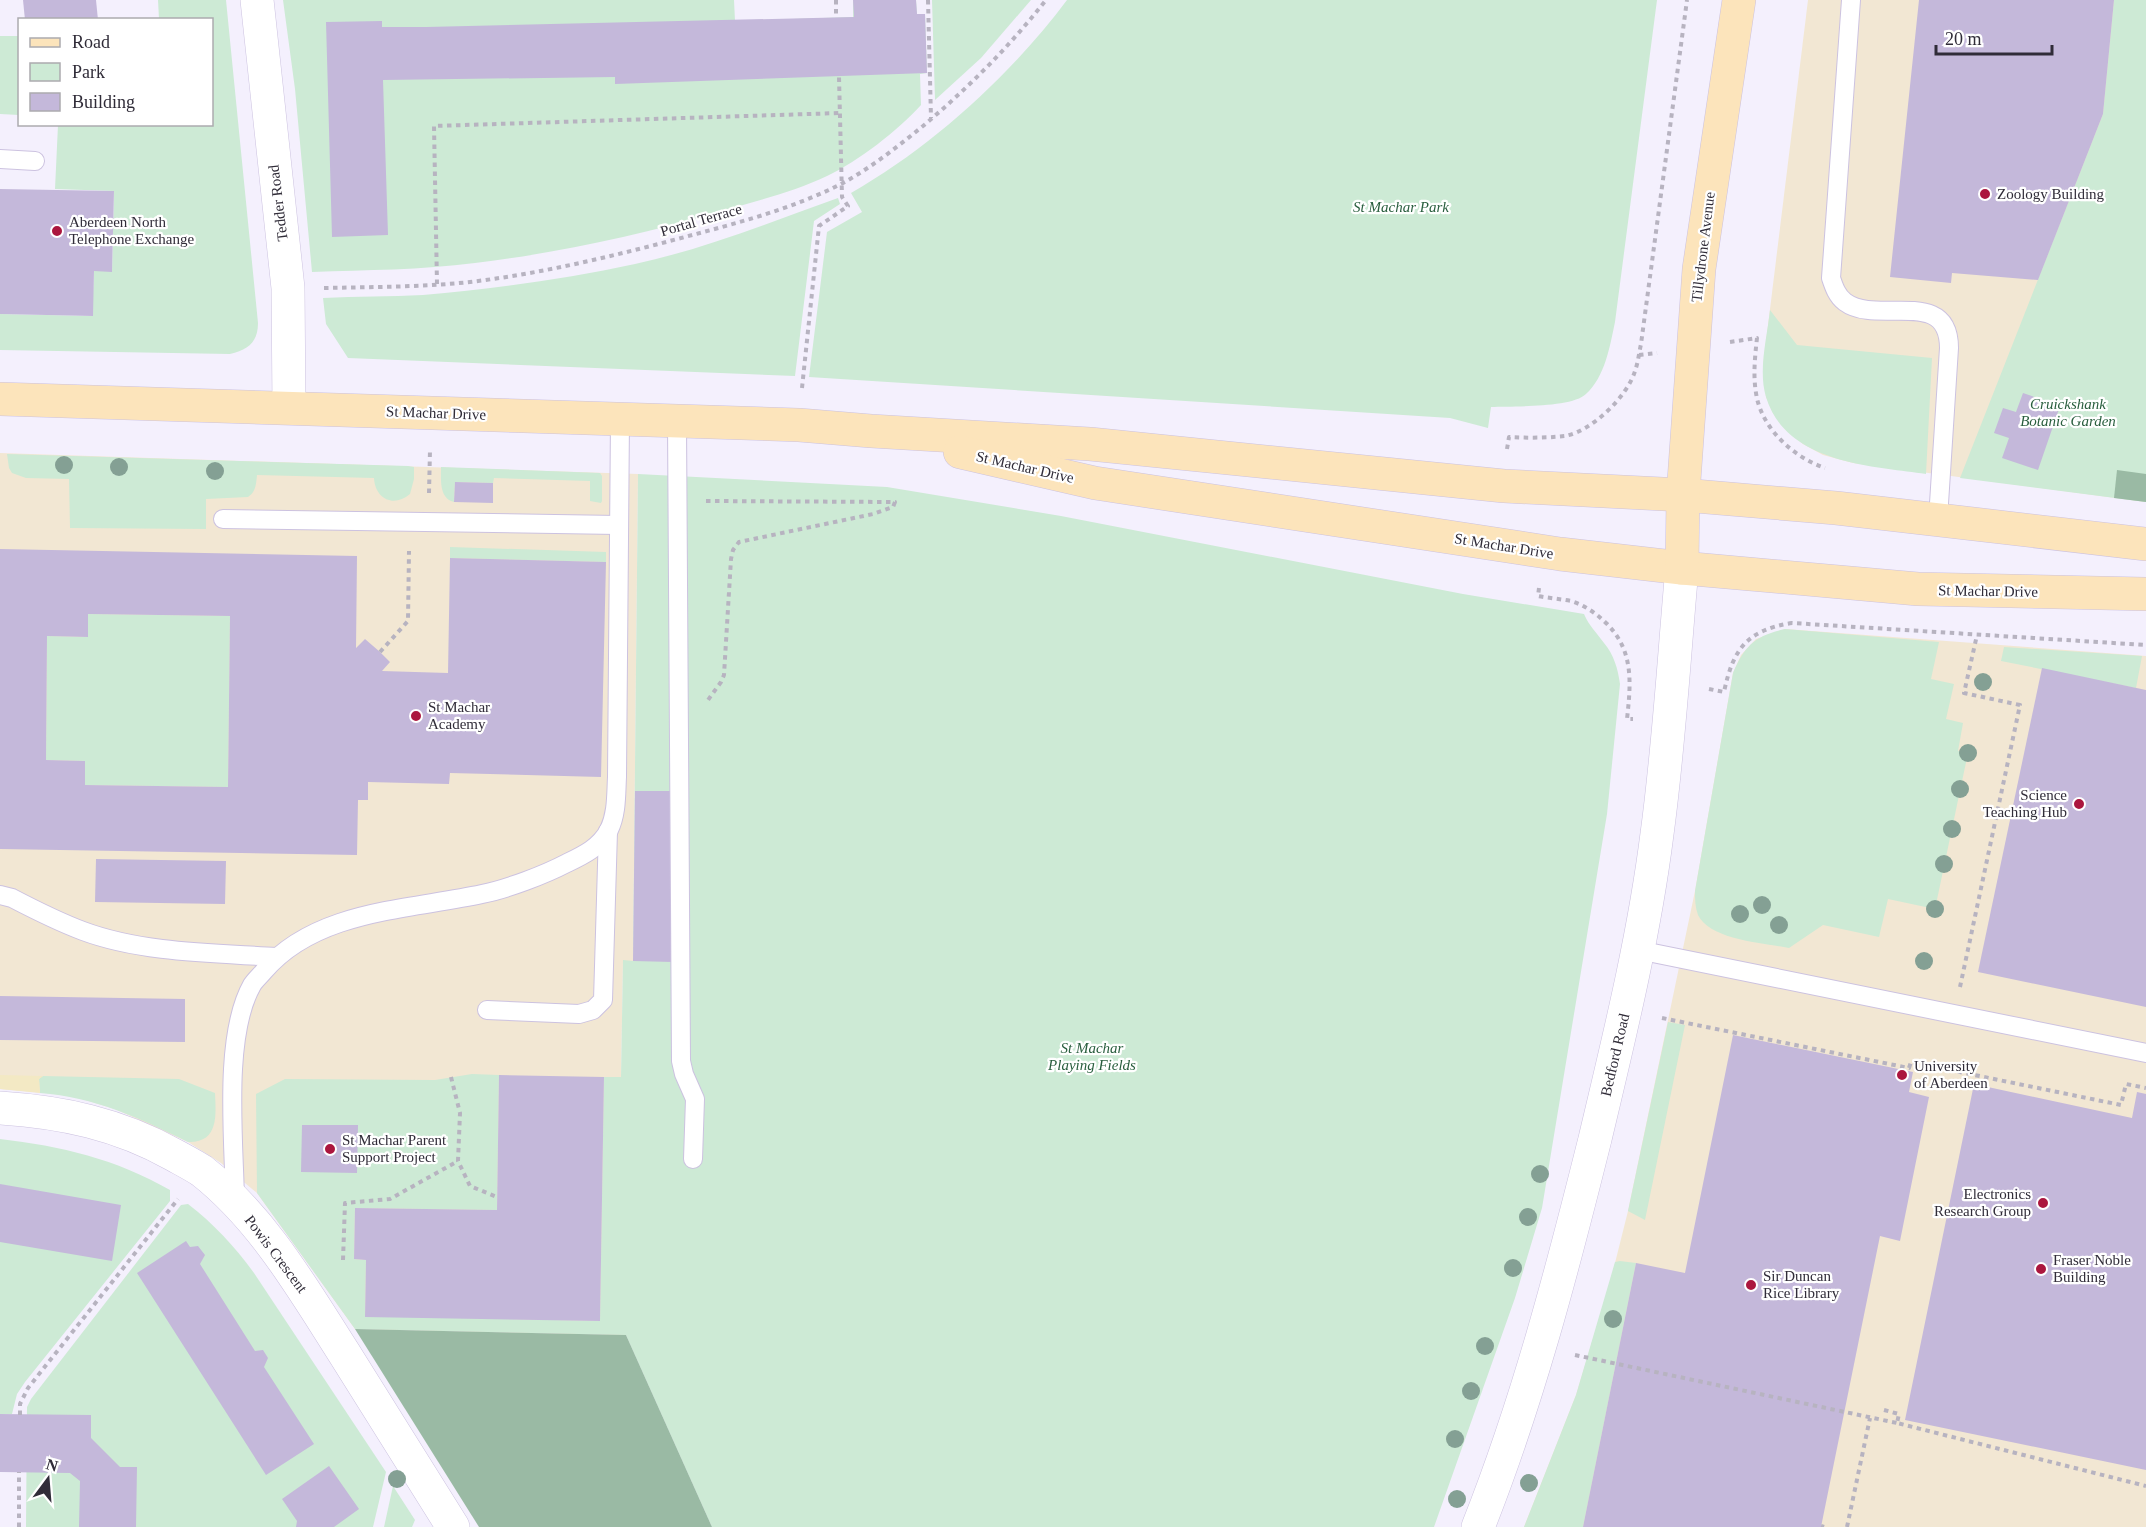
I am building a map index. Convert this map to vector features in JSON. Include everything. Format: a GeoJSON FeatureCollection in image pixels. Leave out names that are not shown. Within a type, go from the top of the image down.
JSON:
{"type":"FeatureCollection","features":[{"type":"Feature","properties":{"kind":"main road","name":"Tillydrone Avenue"},"geometry":{"type":"LineString","coordinates":[[1682,568],[1683,495],[1699,269],[1739,0]]}},
{"type":"Feature","properties":{"kind":"main road","name":"St Machar Drive"},"geometry":{"type":"LineString","coordinates":[[0,399],[289,407],[677,422],[799,424],[871,431],[1090,444],[1504,486],[1683,495],[1877,511],[2146,544]]}},
{"type":"Feature","properties":{"kind":"main road","name":"St Machar Drive"},"geometry":{"type":"LineString","coordinates":[[871,431],[1095,483],[1560,554],[1682,568],[1917,589],[2146,594]]}},
{"type":"Feature","properties":{"kind":"street","name":"Tedder Road"},"geometry":{"type":"LineString","coordinates":[[257,0],[288,288],[289,407]]}},
{"type":"Feature","properties":{"kind":"street","name":"Bedford Road"},"geometry":{"type":"LineString","coordinates":[[1478,1527],[1526,1398],[1540,1348],[1573,1226],[1638,950],[1658,824],[1682,568]]}},
{"type":"Feature","properties":{"kind":"street","name":"Powis Crescent"},"geometry":{"type":"LineString","coordinates":[[0,1108],[38,1110],[90,1120],[153,1143],[201,1170],[235,1202],[279,1254],[453,1527]]}},
{"type":"Feature","properties":{"kind":"lane"},"geometry":{"type":"LineString","coordinates":[[1851,0],[1831,278],[1836,293],[1846,303],[1863,308],[1934,314],[1943,322],[1949,335],[1938,519]]}},
{"type":"Feature","properties":{"kind":"lane"},"geometry":{"type":"LineString","coordinates":[[0,159],[35,161]]}},
{"type":"Feature","properties":{"kind":"lane"},"geometry":{"type":"LineString","coordinates":[[235,1202],[233,1076],[237,1024],[252,985],[276,957],[319,930],[356,918],[485,894],[554,870],[594,849],[608,831],[616,809],[617,777],[620,419]]}},
{"type":"Feature","properties":{"kind":"lane"},"geometry":{"type":"LineString","coordinates":[[677,422],[681,1061],[695,1099],[693,1159]]}},
{"type":"Feature","properties":{"kind":"lane"},"geometry":{"type":"LineString","coordinates":[[223,519],[618,525]]}},
{"type":"Feature","properties":{"kind":"lane"},"geometry":{"type":"LineString","coordinates":[[487,1010],[579,1014],[593,1011],[603,1000],[608,831]]}},
{"type":"Feature","properties":{"kind":"lane"},"geometry":{"type":"LineString","coordinates":[[0,895],[12,898],[84,932],[132,944],[197,952],[276,957]]}},
{"type":"Feature","properties":{"kind":"lane"},"geometry":{"type":"LineString","coordinates":[[1638,950],[2146,1053]]}},
{"type":"Feature","properties":{"kind":"path"},"geometry":{"type":"LineString","coordinates":[[836,0],[836,17]]}},
{"type":"Feature","properties":{"kind":"path"},"geometry":{"type":"LineString","coordinates":[[928,0],[932,118]]}},
{"type":"Feature","properties":{"kind":"path","name":"Portal Terrace"},"geometry":{"type":"LineString","coordinates":[[288,288],[379,287],[470,282],[554,268],[734,224],[804,200],[842,183],[892,151],[955,100],[1017,37],[1046,0]]}},
{"type":"Feature","properties":{"kind":"path"},"geometry":{"type":"LineString","coordinates":[[1509,437],[1568,435],[1582,428],[1610,409],[1623,394],[1635,373],[1643,333],[1687,0]]}},
{"type":"Feature","properties":{"kind":"path"},"geometry":{"type":"LineString","coordinates":[[799,424],[819,225],[848,206],[843,197],[842,183],[839,77]]}},
{"type":"Feature","properties":{"kind":"path"},"geometry":{"type":"LineString","coordinates":[[437,284],[434,126],[840,113]]}},
{"type":"Feature","properties":{"kind":"path"},"geometry":{"type":"LineString","coordinates":[[1757,338],[1754,378],[1756,396],[1771,428],[1799,456],[1831,470]]}},
{"type":"Feature","properties":{"kind":"path"},"geometry":{"type":"LineString","coordinates":[[380,652],[408,621],[409,546],[428,522],[430,413]]}},
{"type":"Feature","properties":{"kind":"path"},"geometry":{"type":"LineString","coordinates":[[677,501],[895,502],[893,507],[873,514],[739,542],[730,560],[724,675],[679,739]]}},
{"type":"Feature","properties":{"kind":"path"},"geometry":{"type":"LineString","coordinates":[[1538,596],[1571,602],[1588,608],[1613,630],[1623,643],[1630,672],[1627,719]]}},
{"type":"Feature","properties":{"kind":"path"},"geometry":{"type":"LineString","coordinates":[[1708,689],[1724,692],[1732,662],[1743,644],[1761,631],[1783,624],[1809,622],[2146,645]]}},
{"type":"Feature","properties":{"kind":"path"},"geometry":{"type":"LineString","coordinates":[[1961,982],[2020,705],[1964,693],[1977,635]]}},
{"type":"Feature","properties":{"kind":"path"},"geometry":{"type":"LineString","coordinates":[[1662,1018],[1909,1068],[1911,1062],[2121,1105],[2126,1084],[2146,1088]]}},
{"type":"Feature","properties":{"kind":"path"},"geometry":{"type":"LineString","coordinates":[[451,1077],[460,1113],[458,1161],[470,1186],[497,1197]]}},
{"type":"Feature","properties":{"kind":"path"},"geometry":{"type":"LineString","coordinates":[[343,1260],[345,1203],[390,1199],[458,1161]]}},
{"type":"Feature","properties":{"kind":"path"},"geometry":{"type":"LineString","coordinates":[[20,1414],[20,1404],[28,1388],[201,1170]]}},
{"type":"Feature","properties":{"kind":"path"},"geometry":{"type":"LineString","coordinates":[[1540,1348],[1897,1423],[2146,1486]]}},
{"type":"Feature","properties":{"kind":"path"},"geometry":{"type":"LineString","coordinates":[[1884,1410],[1899,1414],[1897,1423]]}},
{"type":"Feature","properties":{"kind":"path"},"geometry":{"type":"LineString","coordinates":[[1847,1527],[1870,1418]]}},
{"type":"Feature","properties":{"kind":"path"},"geometry":{"type":"LineString","coordinates":[[19,1472],[19,1527]]}},
{"type":"Feature","properties":{"kind":"shaded area"},"geometry":{"type":"Polygon","coordinates":[[[1808,0],[2146,0],[2146,502],[1853,463],[1823,455],[1803,444],[1787,431],[1773,413],[1766,397],[1763,366],[1808,0]]]}},
{"type":"Feature","properties":{"kind":"shaded area","name":"St Machar Academy"},"geometry":{"type":"Polygon","coordinates":[[[0,453],[638,474],[633,961],[623,961],[621,1077],[626,1335],[355,1329],[257,1193],[221,1163],[188,1142],[115,1109],[69,1095],[0,1089],[0,453]]]}},
{"type":"Feature","properties":{"kind":"shaded area","name":"University of Aberdeen"},"geometry":{"type":"Polygon","coordinates":[[[1785,629],[2146,656],[2146,1527],[1524,1527],[1576,1395],[1611,1279],[1628,1211],[1695,891],[1733,673],[1741,655],[1756,639],[1785,629]]]}},
{"type":"Feature","properties":{"kind":"green space"},"geometry":{"type":"Polygon","coordinates":[[[158,0],[226,0],[258,323],[254,340],[242,350],[230,354],[0,350],[0,314],[92,316],[94,271],[112,271],[114,191],[55,189],[58,126],[213,126],[213,18],[159,18],[158,0]]]}},
{"type":"Feature","properties":{"kind":"green space"},"geometry":{"type":"Polygon","coordinates":[[[283,0],[734,0],[735,21],[853,17],[853,0],[916,0],[917,14],[925,14],[927,73],[920,74],[921,105],[901,125],[839,170],[788,192],[659,228],[537,254],[434,267],[312,272],[295,89],[283,0]]]}},
{"type":"Feature","properties":{"kind":"green space"},"geometry":{"type":"Polygon","coordinates":[[[932,0],[1031,0],[981,58],[935,100],[932,0]]]}},
{"type":"Feature","properties":{"kind":"green space","name":"St Machar Park"},"geometry":{"type":"Polygon","coordinates":[[[1067,0],[1657,0],[1615,322],[1606,361],[1598,379],[1586,394],[1568,402],[1491,407],[1488,428],[1450,418],[809,377],[827,232],[862,212],[851,193],[911,154],[968,107],[1021,55],[1067,0]]]}},
{"type":"Feature","properties":{"kind":"green space","name":"Cruickshank Botanic Garden"},"geometry":{"type":"Polygon","coordinates":[[[2114,0],[2146,0],[2146,502],[1960,478],[2103,114],[2114,0]]]}},
{"type":"Feature","properties":{"kind":"green space"},"geometry":{"type":"Polygon","coordinates":[[[0,36],[18,36],[18,115],[0,114],[0,36]]]}},
{"type":"Feature","properties":{"kind":"green space"},"geometry":{"type":"Polygon","coordinates":[[[838,198],[840,204],[814,221],[795,376],[348,358],[326,324],[323,298],[450,293],[529,283],[609,269],[661,258],[712,243],[838,198]]]}},
{"type":"Feature","properties":{"kind":"green space"},"geometry":{"type":"Polygon","coordinates":[[[1770,310],[1797,345],[1932,358],[1926,474],[1856,464],[1811,448],[1792,436],[1776,419],[1764,387],[1763,365],[1770,310]]]}},
{"type":"Feature","properties":{"kind":"green space"},"geometry":{"type":"Polygon","coordinates":[[[7,454],[408,466],[414,467],[414,479],[410,494],[392,501],[386,499],[378,491],[374,478],[257,475],[254,490],[248,497],[206,499],[206,529],[70,528],[69,479],[26,478],[12,473],[7,454]]]}},
{"type":"Feature","properties":{"kind":"green space"},"geometry":{"type":"Polygon","coordinates":[[[441,467],[600,473],[602,501],[601,503],[590,501],[590,481],[494,478],[493,483],[455,482],[454,502],[443,493],[441,467]]]}},
{"type":"Feature","properties":{"kind":"green space"},"geometry":{"type":"Polygon","coordinates":[[[2117,470],[2146,474],[2146,502],[2114,498],[2117,470]]]}},
{"type":"Feature","properties":{"kind":"green space","name":"St Machar Playing Fields"},"geometry":{"type":"Polygon","coordinates":[[[638,474],[887,487],[1061,516],[1463,594],[1584,614],[1610,652],[1617,668],[1620,684],[1607,814],[1542,1208],[1515,1298],[1434,1527],[712,1527],[626,1335],[355,1329],[257,1193],[256,1094],[285,1079],[435,1080],[472,1074],[499,1075],[497,1210],[355,1208],[354,1259],[366,1260],[365,1316],[600,1321],[604,1077],[621,1077],[623,960],[633,961],[638,474]],[[302,1125],[302,1172],[357,1172],[357,1125],[302,1125]]]}},
{"type":"Feature","properties":{"kind":"green space"},"geometry":{"type":"Polygon","coordinates":[[[450,547],[606,552],[606,562],[450,558],[450,547]]]}},
{"type":"Feature","properties":{"kind":"green space"},"geometry":{"type":"Polygon","coordinates":[[[88,614],[230,616],[228,787],[85,785],[85,761],[46,760],[47,636],[87,637],[88,614]]]}},
{"type":"Feature","properties":{"kind":"green space"},"geometry":{"type":"Polygon","coordinates":[[[1785,629],[1939,642],[1931,679],[1954,684],[1946,719],[1963,723],[1958,751],[1968,753],[1935,909],[1888,899],[1879,937],[1823,925],[1789,948],[1725,935],[1704,923],[1697,912],[1695,891],[1733,673],[1742,655],[1752,643],[1766,635],[1785,629]]]}},
{"type":"Feature","properties":{"kind":"green space"},"geometry":{"type":"Polygon","coordinates":[[[2004,647],[2142,656],[2136,688],[2001,661],[2004,647]]]}},
{"type":"Feature","properties":{"kind":"green space"},"geometry":{"type":"Polygon","coordinates":[[[1668,1022],[1685,1025],[1645,1220],[1628,1211],[1668,1022]]]}},
{"type":"Feature","properties":{"kind":"green space"},"geometry":{"type":"Polygon","coordinates":[[[43,1076],[179,1079],[215,1093],[214,1126],[205,1138],[188,1142],[98,1104],[40,1093],[39,1079],[43,1076]]]}},
{"type":"Feature","properties":{"kind":"green space"},"geometry":{"type":"Polygon","coordinates":[[[0,1139],[66,1150],[109,1162],[170,1190],[170,1201],[25,1382],[17,1394],[12,1414],[0,1414],[0,1139]]]}},
{"type":"Feature","properties":{"kind":"green space"},"geometry":{"type":"Polygon","coordinates":[[[188,1204],[224,1236],[254,1273],[386,1472],[373,1527],[26,1527],[27,1407],[31,1399],[181,1205],[188,1204]]]}},
{"type":"Feature","properties":{"kind":"green space"},"geometry":{"type":"Polygon","coordinates":[[[1615,1262],[1636,1263],[1583,1527],[1524,1527],[1576,1395],[1615,1262]]]}},
{"type":"Feature","properties":{"kind":"green space"},"geometry":{"type":"Polygon","coordinates":[[[355,1329],[626,1335],[712,1527],[479,1527],[355,1329]]]}},
{"type":"Feature","properties":{"kind":"green space"},"geometry":{"type":"Polygon","coordinates":[[[393,1486],[415,1520],[412,1527],[384,1527],[393,1486]]]}},
{"type":"Feature","properties":{"kind":"sand"},"geometry":{"type":"Polygon","coordinates":[[[0,1075],[43,1076],[39,1079],[40,1093],[0,1089],[0,1075]]]}},
{"type":"Feature","properties":{"kind":"building"},"geometry":{"type":"Polygon","coordinates":[[[23,0],[96,0],[98,18],[25,18],[23,0]]]}},
{"type":"Feature","properties":{"kind":"building"},"geometry":{"type":"Polygon","coordinates":[[[853,0],[916,0],[917,14],[925,14],[927,73],[615,84],[615,77],[383,80],[388,235],[332,237],[326,22],[382,21],[382,27],[426,27],[854,17],[853,0]]]}},
{"type":"Feature","properties":{"kind":"building","name":"Zoology Building"},"geometry":{"type":"Polygon","coordinates":[[[1919,0],[2114,0],[2103,114],[2038,280],[1952,273],[1951,283],[1890,277],[1919,0]]]}},
{"type":"Feature","properties":{"kind":"building","name":"Aberdeen North Telephone Exchange"},"geometry":{"type":"Polygon","coordinates":[[[0,189],[114,191],[112,272],[94,271],[93,316],[0,314],[0,189]]]}},
{"type":"Feature","properties":{"kind":"building"},"geometry":{"type":"Polygon","coordinates":[[[2023,393],[2060,406],[2038,470],[2002,458],[2009,438],[1994,433],[2003,408],[2016,412],[2023,393]]]}},
{"type":"Feature","properties":{"kind":"building"},"geometry":{"type":"Polygon","coordinates":[[[455,482],[493,483],[493,503],[454,502],[455,482]]]}},
{"type":"Feature","properties":{"kind":"building","name":"St Machar Academy"},"geometry":{"type":"Polygon","coordinates":[[[0,549],[357,556],[356,648],[365,639],[380,652],[390,662],[382,671],[448,673],[450,558],[606,562],[601,777],[450,773],[449,784],[368,782],[368,800],[358,800],[357,855],[0,849],[0,549]],[[88,614],[88,637],[47,636],[46,760],[85,761],[85,785],[228,787],[230,616],[88,614]]]}},
{"type":"Feature","properties":{"kind":"building","name":"Science Teaching Hub"},"geometry":{"type":"Polygon","coordinates":[[[2042,668],[2146,690],[2146,1007],[1978,972],[2042,668]]]}},
{"type":"Feature","properties":{"kind":"building"},"geometry":{"type":"Polygon","coordinates":[[[635,791],[675,791],[673,962],[633,961],[635,791]]]}},
{"type":"Feature","properties":{"kind":"building"},"geometry":{"type":"Polygon","coordinates":[[[96,859],[226,861],[225,904],[95,902],[96,859]]]}},
{"type":"Feature","properties":{"kind":"building"},"geometry":{"type":"Polygon","coordinates":[[[0,996],[185,999],[185,1042],[0,1040],[0,996]]]}},
{"type":"Feature","properties":{"kind":"building","name":"Sir Duncan Rice Library"},"geometry":{"type":"Polygon","coordinates":[[[1733,1035],[1913,1072],[1909,1092],[1929,1097],[1900,1241],[1880,1236],[1821,1527],[1583,1527],[1636,1263],[1685,1273],[1733,1035]]]}},
{"type":"Feature","properties":{"kind":"building"},"geometry":{"type":"Polygon","coordinates":[[[499,1075],[604,1077],[600,1321],[365,1317],[366,1260],[354,1259],[355,1208],[497,1210],[499,1075]]]}},
{"type":"Feature","properties":{"kind":"building","name":"Fraser Noble Building"},"geometry":{"type":"Polygon","coordinates":[[[1974,1084],[2132,1118],[2137,1092],[2146,1094],[2146,1470],[1905,1420],[1974,1084]]]}},
{"type":"Feature","properties":{"kind":"building","name":"St Machar Parent Support Project"},"geometry":{"type":"Polygon","coordinates":[[[302,1125],[358,1125],[357,1173],[301,1172],[302,1125]]]}},
{"type":"Feature","properties":{"kind":"building"},"geometry":{"type":"Polygon","coordinates":[[[0,1184],[121,1205],[112,1261],[0,1242],[0,1184]]]}},
{"type":"Feature","properties":{"kind":"building"},"geometry":{"type":"Polygon","coordinates":[[[186,1241],[190,1247],[198,1246],[205,1255],[200,1264],[255,1351],[263,1350],[268,1358],[264,1367],[314,1444],[266,1475],[137,1273],[186,1241]]]}},
{"type":"Feature","properties":{"kind":"building"},"geometry":{"type":"Polygon","coordinates":[[[0,1414],[91,1415],[91,1438],[120,1467],[137,1467],[136,1527],[79,1527],[80,1481],[70,1473],[0,1472],[0,1414]]]}},
{"type":"Feature","properties":{"kind":"building"},"geometry":{"type":"Polygon","coordinates":[[[329,1466],[359,1509],[334,1527],[296,1527],[297,1521],[282,1499],[329,1466]]]}},
{"type":"Feature","properties":{"kind":"place","name":"Zoology Building"},"geometry":{"type":"Point","coordinates":[1985,194]}},
{"type":"Feature","properties":{"kind":"place","name":"Aberdeen North Telephone Exchange"},"geometry":{"type":"Point","coordinates":[57,231]}},
{"type":"Feature","properties":{"kind":"place","name":"St Machar Academy"},"geometry":{"type":"Point","coordinates":[416,716]}},
{"type":"Feature","properties":{"kind":"place","name":"Science Teaching Hub"},"geometry":{"type":"Point","coordinates":[2079,804]}},
{"type":"Feature","properties":{"kind":"place","name":"University of Aberdeen"},"geometry":{"type":"Point","coordinates":[1902,1075]}},
{"type":"Feature","properties":{"kind":"place","name":"St Machar Parent Support Project"},"geometry":{"type":"Point","coordinates":[330,1149]}},
{"type":"Feature","properties":{"kind":"place","name":"Electronics Research Group"},"geometry":{"type":"Point","coordinates":[2043,1203]}},
{"type":"Feature","properties":{"kind":"place","name":"Fraser Noble Building"},"geometry":{"type":"Point","coordinates":[2041,1269]}},
{"type":"Feature","properties":{"kind":"place","name":"Sir Duncan Rice Library"},"geometry":{"type":"Point","coordinates":[1751,1285]}}]}
